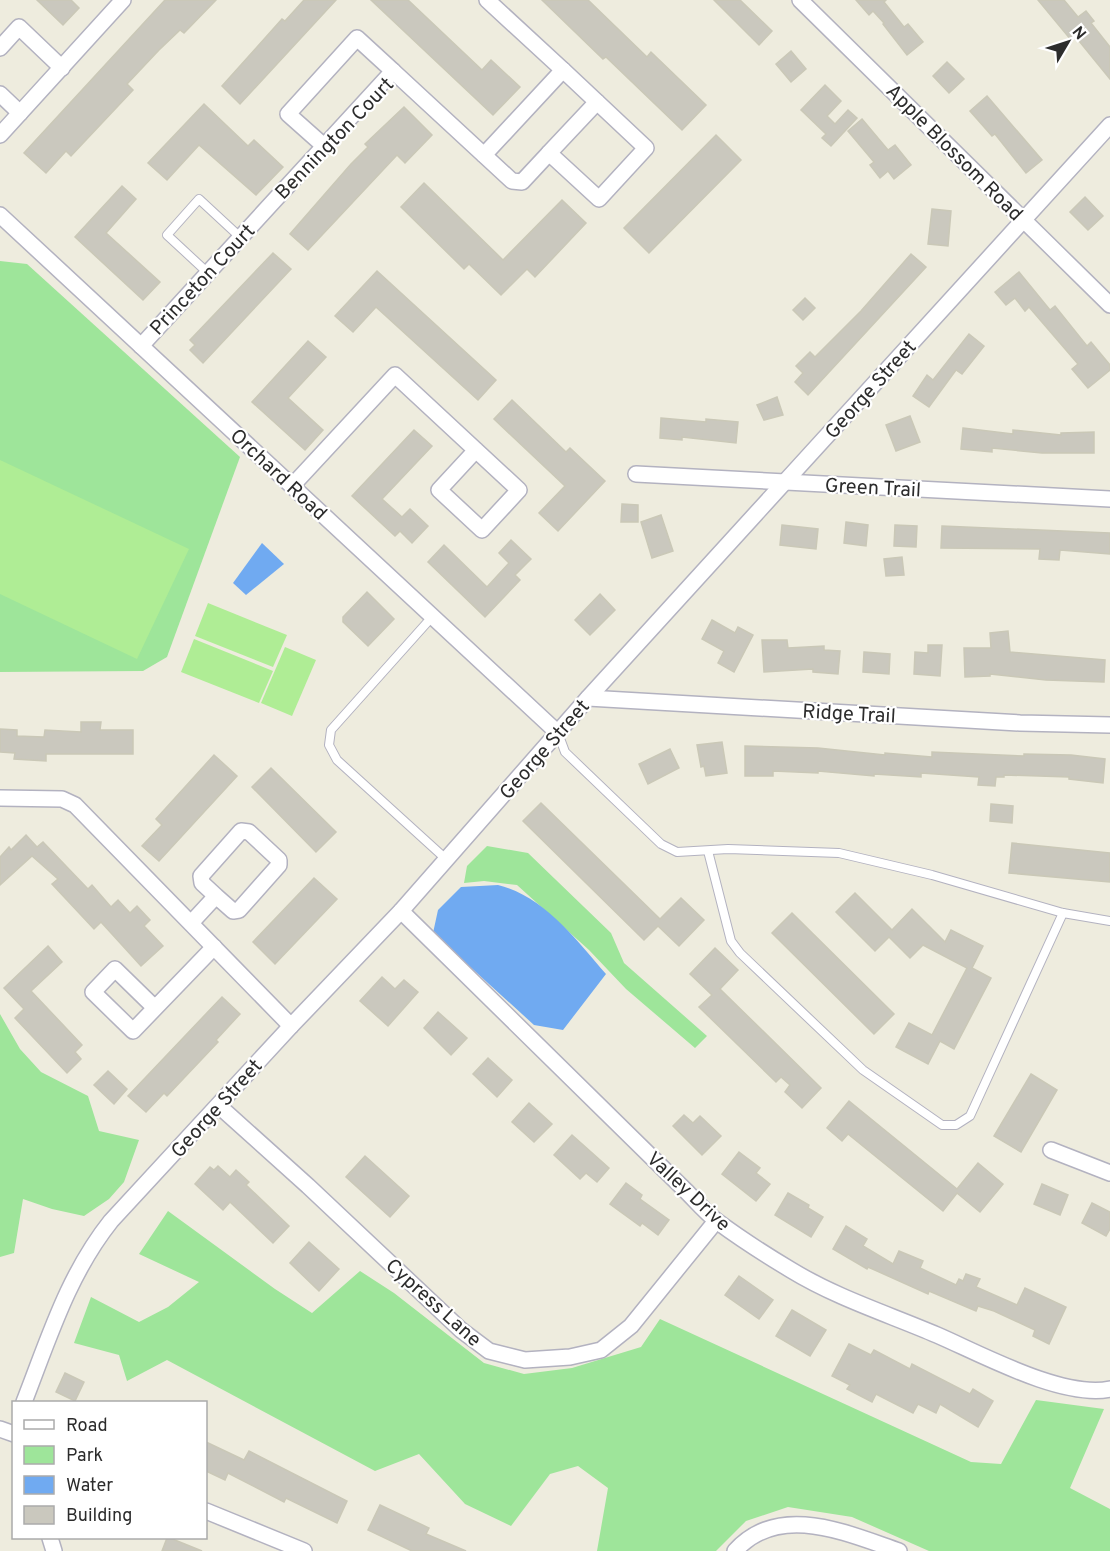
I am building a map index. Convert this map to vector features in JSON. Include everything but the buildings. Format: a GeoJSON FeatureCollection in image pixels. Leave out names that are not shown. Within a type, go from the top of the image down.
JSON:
{"type":"FeatureCollection","features":[{"type":"Feature","properties":{"kind":"street"},"geometry":{"type":"LineString","coordinates":[[0,135],[123,0]]}},
{"type":"Feature","properties":{"kind":"street"},"geometry":{"type":"LineString","coordinates":[[487,0],[563,70],[646,148],[599,199],[549,153],[597,102]]}},
{"type":"Feature","properties":{"kind":"street","name":"Apple Blossom Road"},"geometry":{"type":"LineString","coordinates":[[800,0],[1110,305]]}},
{"type":"Feature","properties":{"kind":"street"},"geometry":{"type":"LineString","coordinates":[[0,48],[19,27],[62,68]]}},
{"type":"Feature","properties":{"kind":"street"},"geometry":{"type":"LineString","coordinates":[[324,146],[288,114],[357,38],[393,71]]}},
{"type":"Feature","properties":{"kind":"street"},"geometry":{"type":"LineString","coordinates":[[484,155],[563,70]]}},
{"type":"Feature","properties":{"kind":"street","name":"Bennington Court"},"geometry":{"type":"LineString","coordinates":[[264,211],[393,71],[512,181],[522,182],[549,153]]}},
{"type":"Feature","properties":{"kind":"street"},"geometry":{"type":"LineString","coordinates":[[0,94],[20,113]]}},
{"type":"Feature","properties":{"kind":"street","name":"George Street"},"geometry":{"type":"LineString","coordinates":[[24,1401],[69,1286],[93,1244],[111,1221],[401,911],[588,698],[1110,125]]}},
{"type":"Feature","properties":{"kind":"street","name":"Princeton Court"},"geometry":{"type":"LineString","coordinates":[[141,346],[264,211]]}},
{"type":"Feature","properties":{"kind":"street","name":"Orchard Road"},"geometry":{"type":"LineString","coordinates":[[0,215],[558,733]]}},
{"type":"Feature","properties":{"kind":"street"},"geometry":{"type":"LineString","coordinates":[[292,486],[395,375],[476,450],[519,490],[482,530],[439,490],[476,450]]}},
{"type":"Feature","properties":{"kind":"street","name":"Green Trail"},"geometry":{"type":"LineString","coordinates":[[636,474],[1110,499]]}},
{"type":"Feature","properties":{"kind":"street","name":"Ridge Trail"},"geometry":{"type":"LineString","coordinates":[[588,698],[1020,723],[1110,725]]}},
{"type":"Feature","properties":{"kind":"street"},"geometry":{"type":"LineString","coordinates":[[0,798],[69,801],[291,1026]]}},
{"type":"Feature","properties":{"kind":"street"},"geometry":{"type":"LineString","coordinates":[[241,831],[249,832],[279,860],[279,865],[239,910],[233,911],[216,896],[202,883],[201,876],[241,831]]}},
{"type":"Feature","properties":{"kind":"street"},"geometry":{"type":"LineString","coordinates":[[191,923],[216,896]]}},
{"type":"Feature","properties":{"kind":"street","name":"Valley Drive"},"geometry":{"type":"LineString","coordinates":[[401,911],[716,1221],[792,1271],[843,1298],[1046,1380],[1078,1389],[1101,1391],[1110,1389]]}},
{"type":"Feature","properties":{"kind":"street"},"geometry":{"type":"LineString","coordinates":[[155,1008],[214,947]]}},
{"type":"Feature","properties":{"kind":"street","name":"Cypress Lane"},"geometry":{"type":"LineString","coordinates":[[219,1106],[461,1330],[489,1351],[525,1360],[570,1357],[601,1350],[631,1326],[716,1221]]}},
{"type":"Feature","properties":{"kind":"street"},"geometry":{"type":"LineString","coordinates":[[1051,1150],[1110,1173]]}},
{"type":"Feature","properties":{"kind":"street"},"geometry":{"type":"LineString","coordinates":[[207,1511],[304,1551]]}},
{"type":"Feature","properties":{"kind":"street"},"geometry":{"type":"LineString","coordinates":[[735,1551],[757,1532],[775,1526],[803,1523],[838,1530],[898,1551]]}},
{"type":"Feature","properties":{"kind":"lane"},"geometry":{"type":"LineString","coordinates":[[208,273],[167,235],[173,227],[199,199],[240,237]]}},
{"type":"Feature","properties":{"kind":"lane"},"geometry":{"type":"LineString","coordinates":[[432,617],[331,730],[329,745],[337,759],[447,860]]}},
{"type":"Feature","properties":{"kind":"lane"},"geometry":{"type":"LineString","coordinates":[[558,733],[565,752],[661,844],[677,852],[708,852],[728,849],[839,853],[932,875],[1063,913],[1110,921]]}},
{"type":"Feature","properties":{"kind":"lane"},"geometry":{"type":"LineString","coordinates":[[708,852],[731,941],[740,953],[863,1070],[942,1125],[956,1125],[970,1116],[1063,913]]}},
{"type":"Feature","properties":{"kind":"green space"},"geometry":{"type":"Polygon","coordinates":[[[0,261],[27,264],[240,457],[167,657],[143,671],[0,672],[0,261]]]}},
{"type":"Feature","properties":{"kind":"green space"},"geometry":{"type":"Polygon","coordinates":[[[0,460],[189,549],[137,659],[0,594],[0,460]]]}},
{"type":"Feature","properties":{"kind":"green space"},"geometry":{"type":"Polygon","coordinates":[[[208,603],[287,635],[273,667],[195,636],[208,603]]]}},
{"type":"Feature","properties":{"kind":"green space"},"geometry":{"type":"Polygon","coordinates":[[[194,639],[273,671],[259,703],[181,672],[194,639]]]}},
{"type":"Feature","properties":{"kind":"green space"},"geometry":{"type":"Polygon","coordinates":[[[285,647],[316,660],[292,716],[261,703],[285,647]]]}},
{"type":"Feature","properties":{"kind":"green space"},"geometry":{"type":"Polygon","coordinates":[[[487,846],[528,853],[611,933],[624,963],[707,1036],[695,1048],[626,989],[589,950],[517,885],[484,881],[464,883],[467,866],[487,846]]]}},
{"type":"Feature","properties":{"kind":"green space"},"geometry":{"type":"Polygon","coordinates":[[[0,1014],[20,1049],[41,1072],[88,1096],[99,1131],[139,1140],[124,1182],[109,1199],[84,1216],[52,1209],[23,1199],[14,1253],[0,1257],[0,1014]]]}},
{"type":"Feature","properties":{"kind":"green space"},"geometry":{"type":"Polygon","coordinates":[[[168,1211],[275,1289],[312,1313],[360,1271],[394,1293],[484,1363],[524,1374],[572,1368],[641,1347],[660,1319],[971,1462],[1001,1464],[1036,1400],[1104,1409],[1070,1488],[1110,1509],[1110,1551],[929,1551],[852,1517],[788,1507],[746,1521],[716,1551],[597,1551],[608,1488],[578,1466],[550,1474],[511,1526],[465,1504],[419,1454],[375,1471],[167,1360],[127,1381],[119,1355],[74,1343],[91,1297],[139,1322],[168,1307],[199,1282],[139,1254],[168,1211]]]}},
{"type":"Feature","properties":{"kind":"water"},"geometry":{"type":"Polygon","coordinates":[[[262,543],[284,564],[246,595],[233,583],[262,543]]]}},
{"type":"Feature","properties":{"kind":"water"},"geometry":{"type":"Polygon","coordinates":[[[498,885],[515,891],[545,909],[571,934],[606,974],[563,1030],[534,1025],[433,933],[438,910],[461,887],[498,885]]]}}]}
